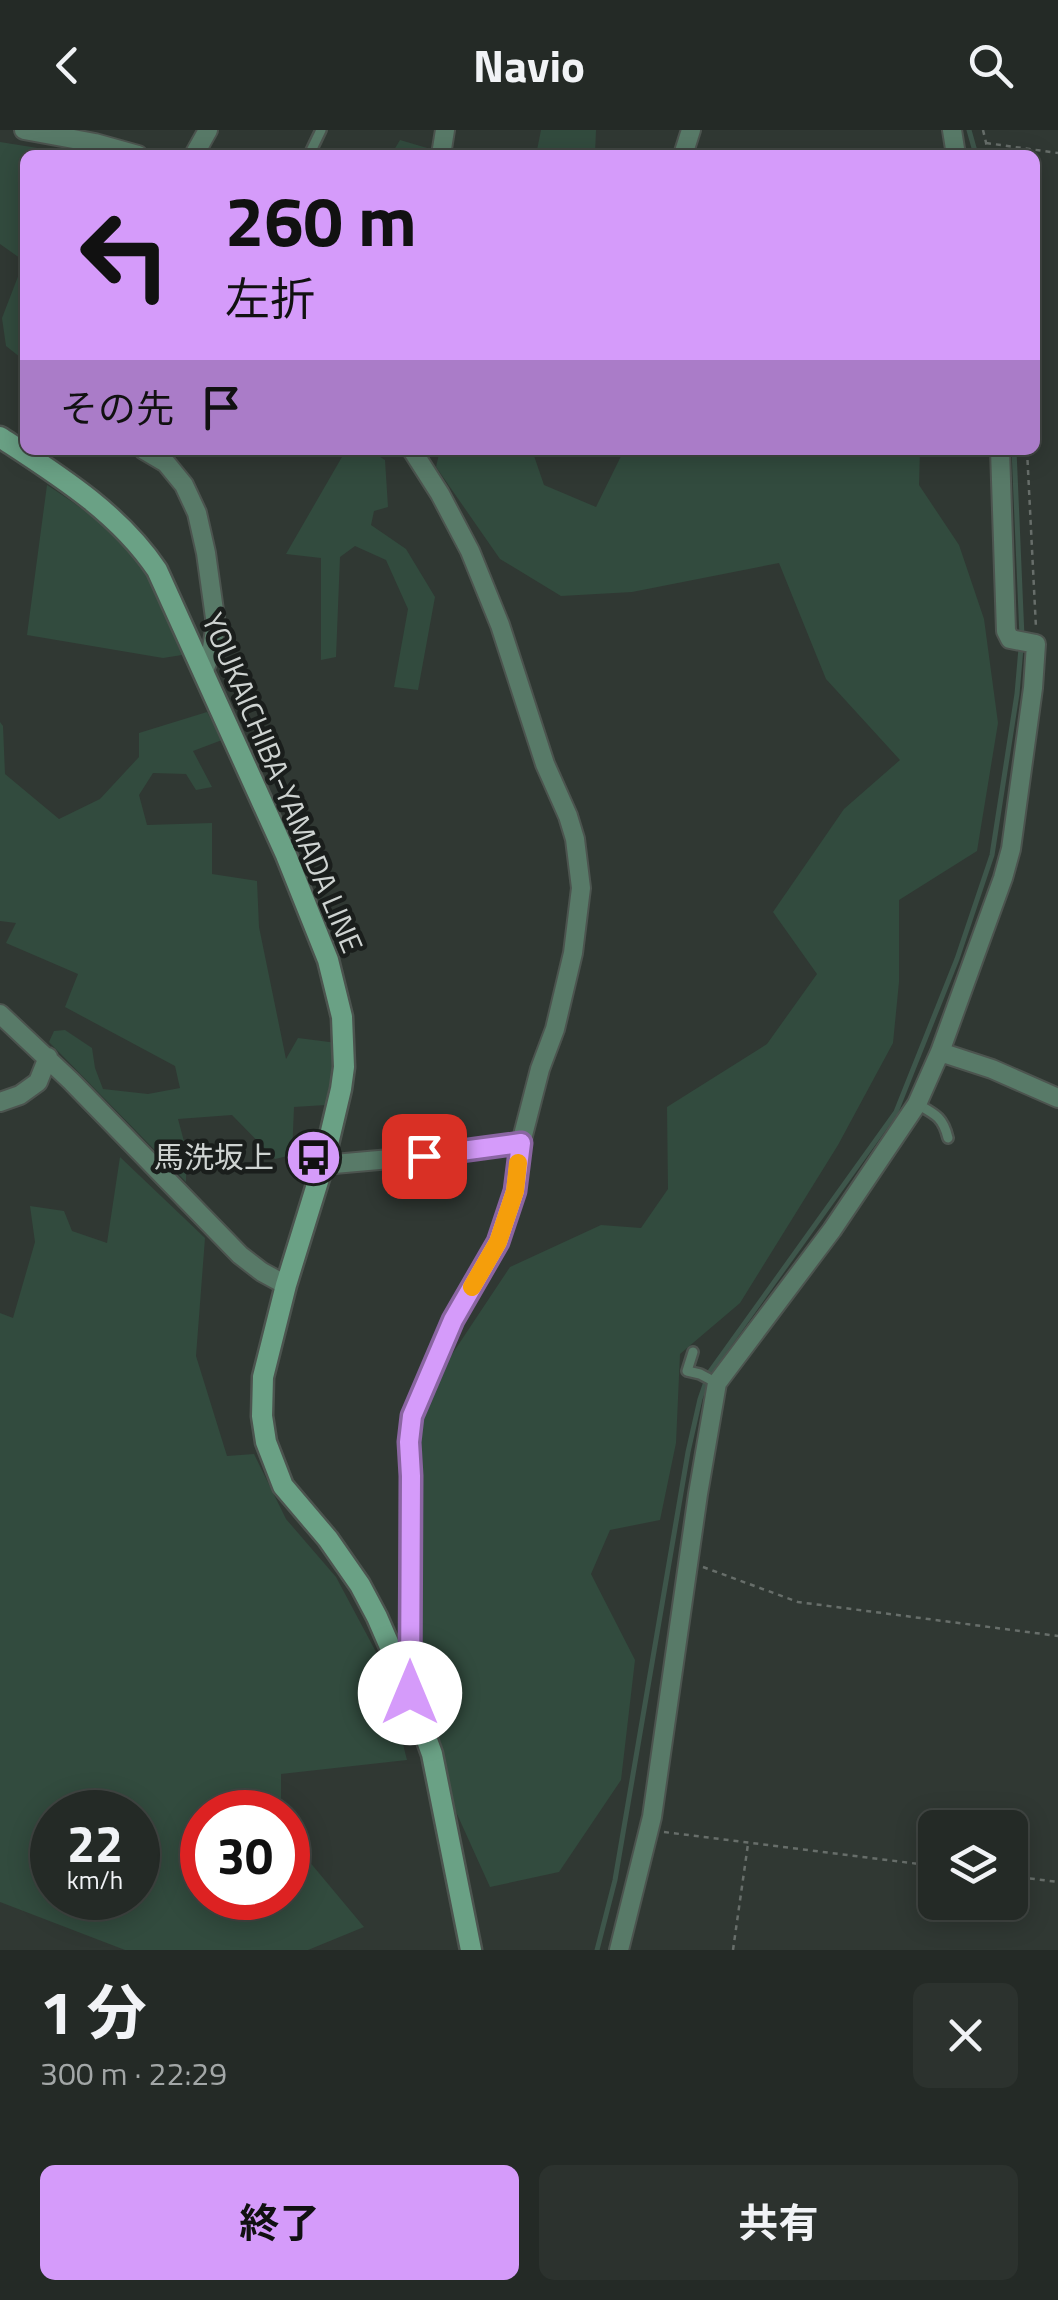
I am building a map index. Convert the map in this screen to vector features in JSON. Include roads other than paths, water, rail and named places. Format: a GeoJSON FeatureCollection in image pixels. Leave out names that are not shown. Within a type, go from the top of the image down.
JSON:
{"type":"FeatureCollection","features":[{"type":"Feature","properties":{"kind":"main road","name":"YOUKAICHIBA-YAMADA LINE"},"geometry":{"type":"LineString","coordinates":[[28,455],[100,507],[144,550],[158,570],[286,855],[328,960],[344,1030],[344,1067],[323,1166],[286,1285],[263,1377],[262,1416],[266,1442],[284,1486],[360,1585],[410,1693],[432,1754],[471,1950]]}},
{"type":"Feature","properties":{"kind":"street"},"geometry":{"type":"LineString","coordinates":[[24,130],[120,150]]}},
{"type":"Feature","properties":{"kind":"street"},"geometry":{"type":"LineString","coordinates":[[152,455],[166,463],[184,485],[197,513],[216,626],[203,672]]}},
{"type":"Feature","properties":{"kind":"street"},"geometry":{"type":"LineString","coordinates":[[410,1693],[412,1416],[453,1320],[498,1242],[515,1191],[521,1143],[573,953],[580,888],[575,839],[545,764],[500,625],[470,550],[415,455]]}},
{"type":"Feature","properties":{"kind":"street"},"geometry":{"type":"LineString","coordinates":[[618,1950],[648,1830],[717,1383],[832,1230],[917,1104],[940,1052],[1011,849],[1034,688],[1036,644],[1010,639],[1006,631],[1000,455]]}},
{"type":"Feature","properties":{"kind":"street"},"geometry":{"type":"LineString","coordinates":[[0,1014],[240,1254],[286,1285]]}},
{"type":"Feature","properties":{"kind":"street"},"geometry":{"type":"LineString","coordinates":[[940,1052],[992,1068],[1058,1098]]}},
{"type":"Feature","properties":{"kind":"street"},"geometry":{"type":"LineString","coordinates":[[0,1102],[20,1095],[38,1082],[48,1058]]}},
{"type":"Feature","properties":{"kind":"street"},"geometry":{"type":"LineString","coordinates":[[323,1166],[521,1143]]}},
{"type":"Feature","properties":{"kind":"lane"},"geometry":{"type":"LineString","coordinates":[[917,1104],[935,1114],[944,1124],[948,1138]]}},
{"type":"Feature","properties":{"kind":"lane"},"geometry":{"type":"LineString","coordinates":[[693,1352],[687,1371],[717,1383]]}},
{"type":"Feature","properties":{"kind":"waterway"},"geometry":{"type":"LineString","coordinates":[[969,130],[975,150]]}},
{"type":"Feature","properties":{"kind":"waterway"},"geometry":{"type":"LineString","coordinates":[[1014,455],[1022,637]]}},
{"type":"Feature","properties":{"kind":"waterway"},"geometry":{"type":"LineString","coordinates":[[597,1950],[615,1880],[700,1399],[709,1373],[896,1112],[957,959],[992,855],[1021,648]]}},
{"type":"Feature","properties":{"kind":"place","name":"馬洗坂上"},"geometry":{"type":"Point","coordinates":[313,1158]}}]}
